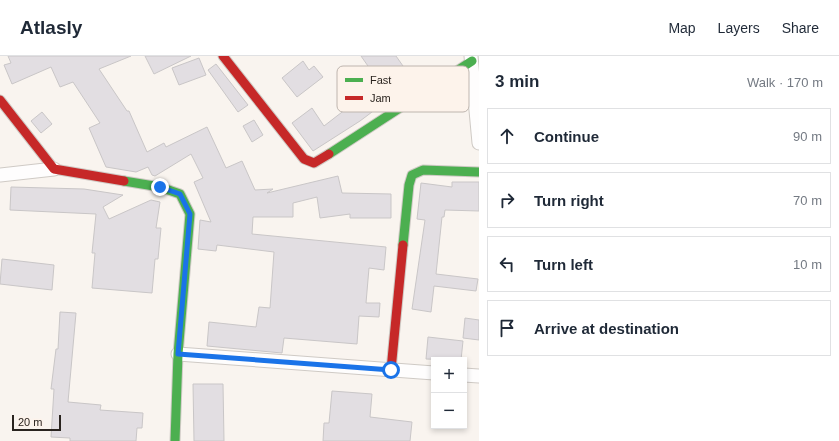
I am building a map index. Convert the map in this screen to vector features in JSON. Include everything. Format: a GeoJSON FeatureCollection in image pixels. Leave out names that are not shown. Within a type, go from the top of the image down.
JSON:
{"type":"FeatureCollection","features":[{"type":"Feature","properties":{"kind":"street"},"geometry":{"type":"LineString","coordinates":[[224,56],[304,159],[314,163],[391,112]]}},
{"type":"Feature","properties":{"kind":"street"},"geometry":{"type":"LineString","coordinates":[[460,66],[472,58],[479,143]]}},
{"type":"Feature","properties":{"kind":"street"},"geometry":{"type":"LineString","coordinates":[[0,100],[54,169]]}},
{"type":"Feature","properties":{"kind":"street"},"geometry":{"type":"LineString","coordinates":[[0,175],[54,169],[160,187],[180,194],[190,214],[178,354],[175,441]]}},
{"type":"Feature","properties":{"kind":"street"},"geometry":{"type":"LineString","coordinates":[[391,370],[409,185],[412,175],[423,170],[479,172]]}},
{"type":"Feature","properties":{"kind":"street"},"geometry":{"type":"LineString","coordinates":[[178,354],[431,373]]}},
{"type":"Feature","properties":{"kind":"street"},"geometry":{"type":"LineString","coordinates":[[467,375],[479,376]]}},
{"type":"Feature","properties":{"kind":"building"},"geometry":{"type":"Polygon","coordinates":[[[8,56],[131,56],[99,69],[127,111],[129,111],[147,152],[164,143],[166,147],[207,127],[226,168],[242,161],[255,190],[273,189],[267,193],[338,176],[342,193],[391,194],[391,218],[350,218],[350,214],[320,218],[317,197],[293,203],[293,217],[253,217],[252,234],[386,247],[384,270],[369,268],[366,303],[380,303],[379,317],[359,316],[357,344],[284,338],[282,353],[207,346],[209,322],[256,327],[259,307],[270,308],[274,252],[217,245],[216,251],[198,249],[200,220],[211,222],[194,182],[203,178],[191,154],[155,176],[152,175],[148,167],[136,172],[106,167],[89,128],[100,123],[73,82],[60,87],[51,67],[12,84],[4,65],[11,63],[8,56]]]}},
{"type":"Feature","properties":{"kind":"building"},"geometry":{"type":"Polygon","coordinates":[[[145,56],[191,56],[154,74],[145,56]]]}},
{"type":"Feature","properties":{"kind":"building"},"geometry":{"type":"Polygon","coordinates":[[[361,56],[396,56],[403,66],[368,66],[361,56]]]}},
{"type":"Feature","properties":{"kind":"building"},"geometry":{"type":"Polygon","coordinates":[[[199,58],[206,75],[179,85],[172,68],[199,58]]]}},
{"type":"Feature","properties":{"kind":"building"},"geometry":{"type":"Polygon","coordinates":[[[303,61],[309,70],[314,66],[323,77],[297,97],[282,78],[303,61]]]}},
{"type":"Feature","properties":{"kind":"building"},"geometry":{"type":"Polygon","coordinates":[[[216,64],[248,105],[238,112],[208,70],[216,64]]]}},
{"type":"Feature","properties":{"kind":"building"},"geometry":{"type":"Polygon","coordinates":[[[312,108],[324,126],[342,112],[372,112],[313,151],[292,123],[312,108]]]}},
{"type":"Feature","properties":{"kind":"building"},"geometry":{"type":"Polygon","coordinates":[[[42,112],[52,124],[41,133],[31,121],[42,112]]]}},
{"type":"Feature","properties":{"kind":"building"},"geometry":{"type":"Polygon","coordinates":[[[254,120],[263,135],[252,142],[243,126],[254,120]]]}},
{"type":"Feature","properties":{"kind":"building"},"geometry":{"type":"Polygon","coordinates":[[[452,182],[479,182],[479,211],[445,210],[444,217],[442,217],[436,274],[478,279],[476,291],[434,286],[431,312],[412,309],[425,220],[417,219],[421,183],[452,187],[452,182]]]}},
{"type":"Feature","properties":{"kind":"building"},"geometry":{"type":"Polygon","coordinates":[[[11,187],[84,189],[123,195],[103,207],[109,219],[151,200],[160,202],[156,228],[161,228],[158,259],[155,259],[152,293],[92,288],[95,253],[92,253],[96,214],[10,210],[11,187]]]}},
{"type":"Feature","properties":{"kind":"building"},"geometry":{"type":"Polygon","coordinates":[[[2,259],[54,265],[52,290],[0,284],[2,259]]]}},
{"type":"Feature","properties":{"kind":"building"},"geometry":{"type":"Polygon","coordinates":[[[60,312],[76,313],[68,402],[101,405],[100,410],[143,413],[142,428],[137,428],[136,441],[70,441],[70,438],[51,437],[54,389],[51,389],[56,349],[58,349],[60,312]]]}},
{"type":"Feature","properties":{"kind":"building"},"geometry":{"type":"Polygon","coordinates":[[[465,318],[479,320],[479,340],[463,338],[465,318]]]}},
{"type":"Feature","properties":{"kind":"building"},"geometry":{"type":"Polygon","coordinates":[[[428,337],[463,341],[461,357],[431,357],[431,359],[426,359],[428,337]]]}},
{"type":"Feature","properties":{"kind":"building"},"geometry":{"type":"Polygon","coordinates":[[[193,384],[223,384],[224,441],[194,441],[193,384]]]}},
{"type":"Feature","properties":{"kind":"building"},"geometry":{"type":"Polygon","coordinates":[[[332,391],[372,394],[370,417],[412,422],[410,441],[323,441],[324,423],[329,423],[332,391]]]}},
{"type":"Feature","properties":{"kind":"traffic: fast"},"geometry":{"type":"LineString","coordinates":[[464,66],[472,61]]}},
{"type":"Feature","properties":{"kind":"traffic: fast"},"geometry":{"type":"LineString","coordinates":[[329,154],[394,112]]}},
{"type":"Feature","properties":{"kind":"traffic: fast"},"geometry":{"type":"LineString","coordinates":[[403,245],[409,185],[412,175],[423,170],[479,172]]}},
{"type":"Feature","properties":{"kind":"traffic: fast"},"geometry":{"type":"LineString","coordinates":[[124,181],[160,187],[180,194],[190,214],[178,354],[175,441]]}},
{"type":"Feature","properties":{"kind":"traffic: jam"},"geometry":{"type":"LineString","coordinates":[[223,56],[304,159],[314,163],[329,154]]}},
{"type":"Feature","properties":{"kind":"traffic: jam"},"geometry":{"type":"LineString","coordinates":[[0,100],[54,169],[124,181]]}},
{"type":"Feature","properties":{"kind":"traffic: jam"},"geometry":{"type":"LineString","coordinates":[[391,370],[403,245]]}},
{"type":"Feature","properties":{"kind":"route"},"geometry":{"type":"LineString","coordinates":[[160,187],[180,194],[190,214],[178,354],[391,370]]}}]}
